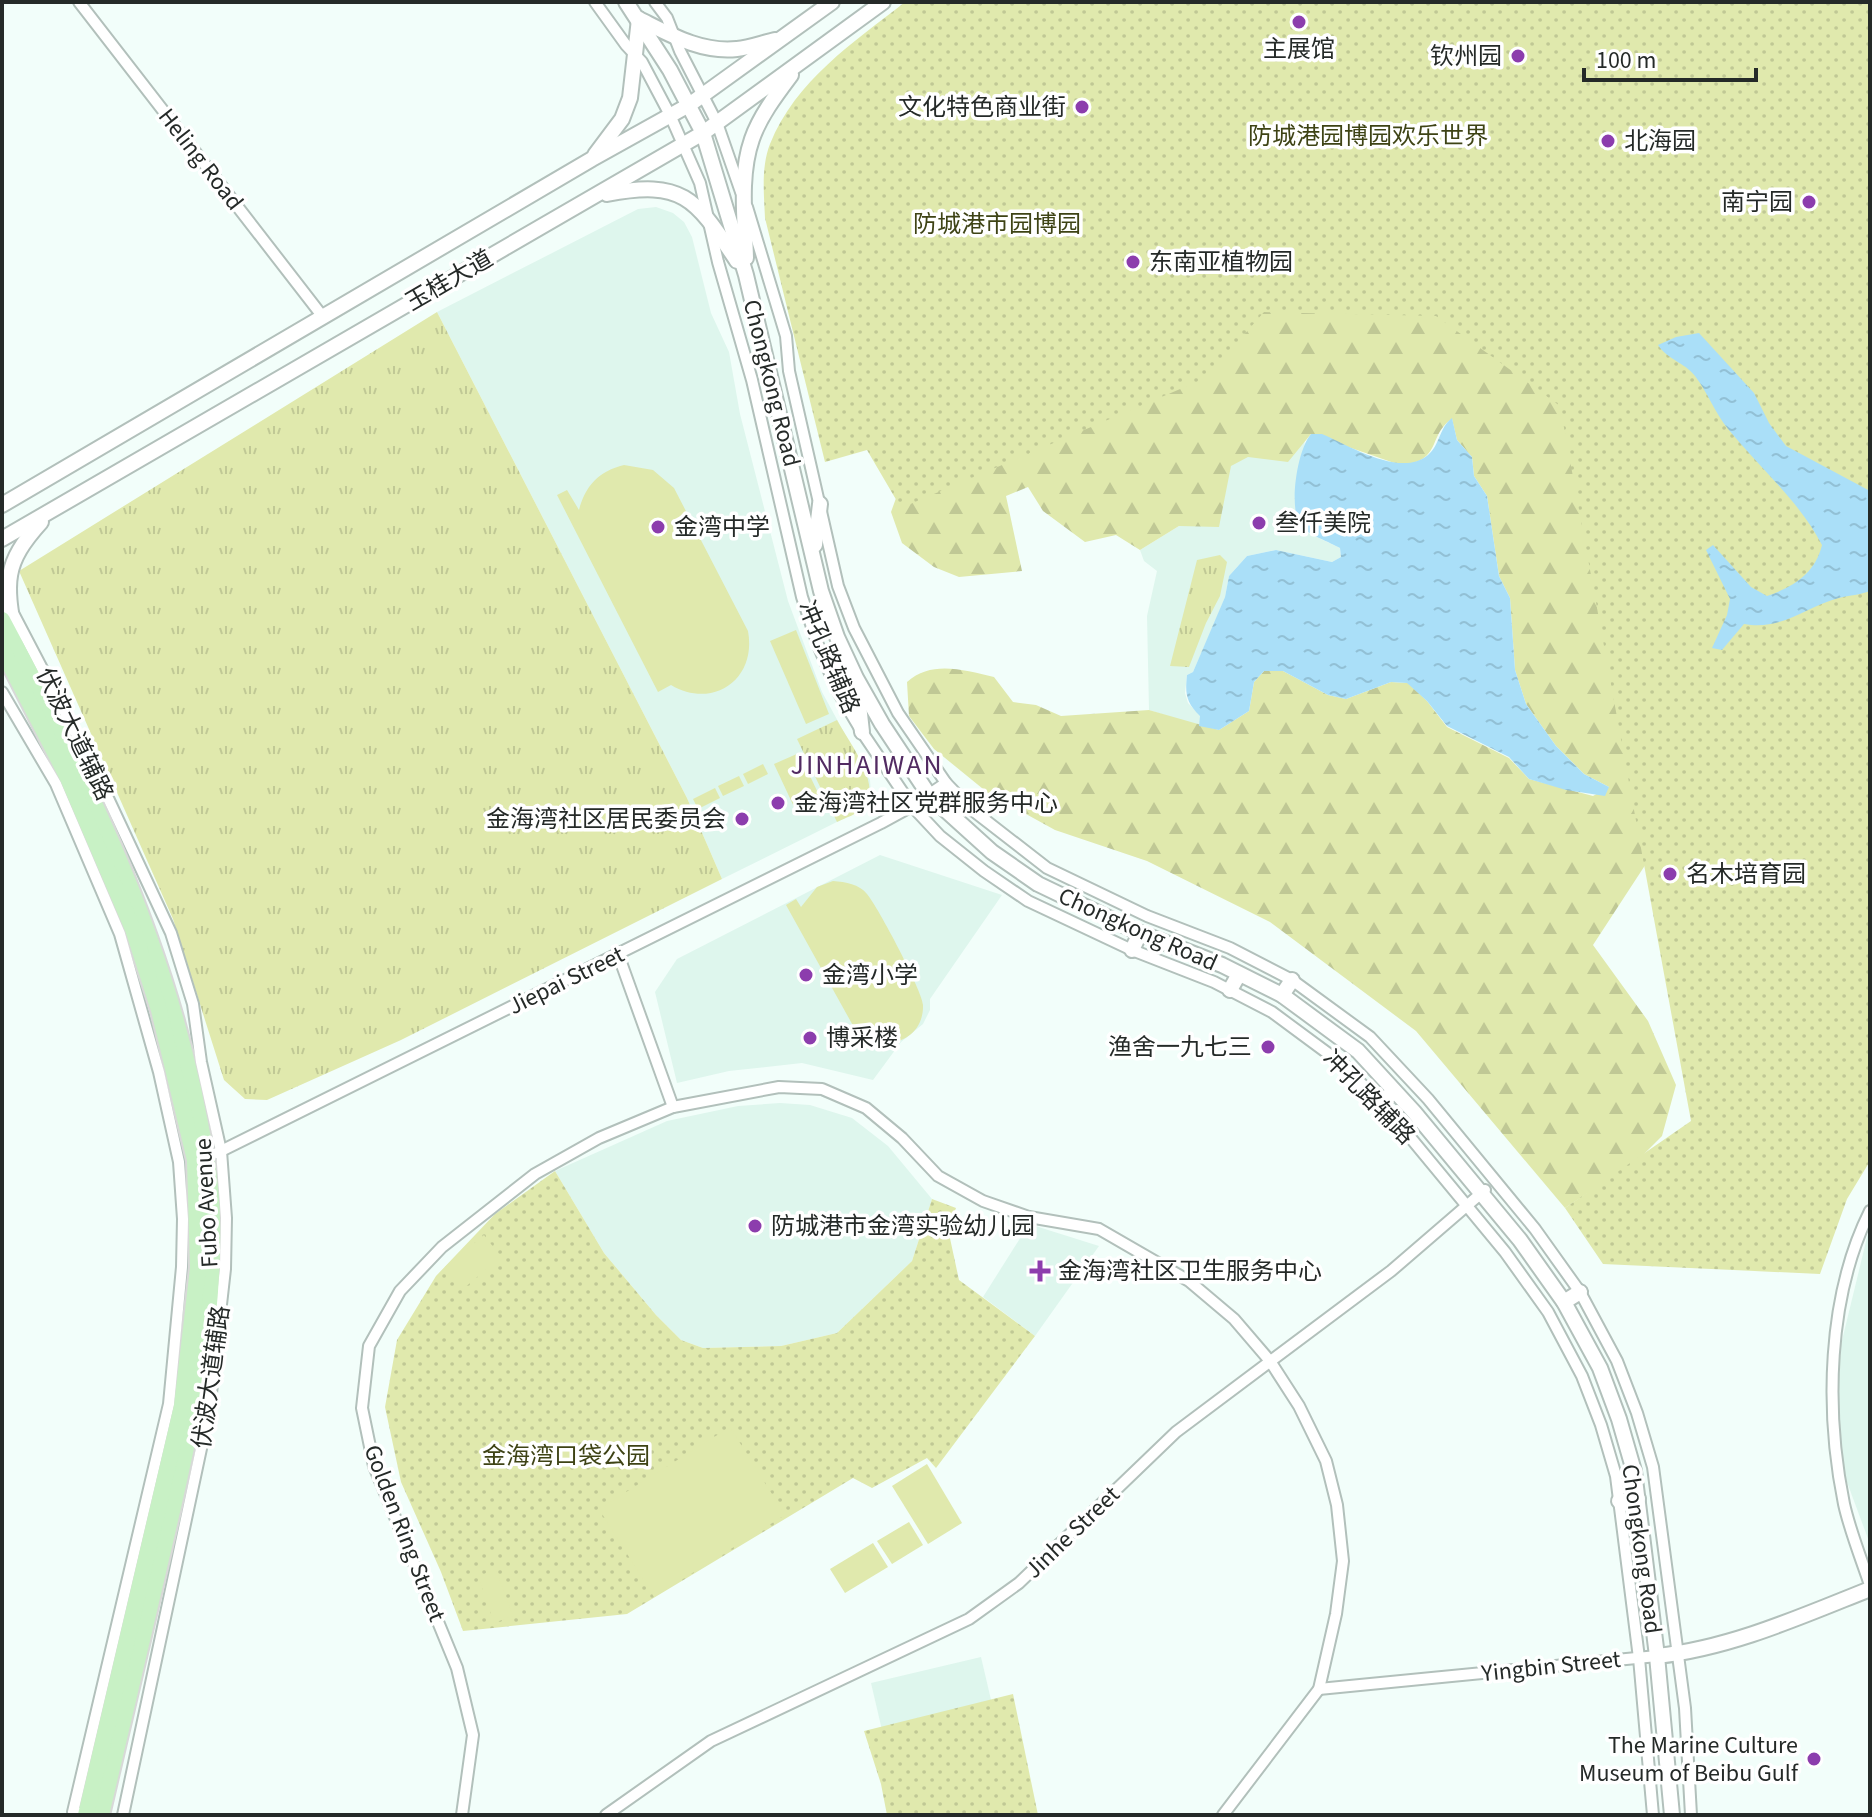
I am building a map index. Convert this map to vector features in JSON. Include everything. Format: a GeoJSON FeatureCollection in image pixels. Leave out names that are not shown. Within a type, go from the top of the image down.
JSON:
{"type":"FeatureCollection","features":[{"type":"Feature","properties":{"kind":"main road","name":"Chongkong Road"},"geometry":{"type":"LineString","coordinates":[[626,2],[639,18],[703,133],[746,275],[821,591],[837,637],[882,724],[929,795],[992,852],[1038,884],[1282,995],[1358,1051],[1520,1240],[1564,1302],[1605,1381],[1634,1471],[1657,1656],[1672,1815]]}},
{"type":"Feature","properties":{"kind":"main road","name":"玉桂大道"},"geometry":{"type":"LineString","coordinates":[[2,505],[689,105],[832,2]]}},
{"type":"Feature","properties":{"kind":"main road","name":"玉桂大道"},"geometry":{"type":"LineString","coordinates":[[2,539],[703,133],[883,2]]}},
{"type":"Feature","properties":{"kind":"main road"},"geometry":{"type":"LineString","coordinates":[[592,159],[622,119],[630,98],[639,18],[675,37],[710,49],[737,49],[785,38]]}},
{"type":"Feature","properties":{"kind":"main road"},"geometry":{"type":"LineString","coordinates":[[746,275],[744,200],[746,164],[752,138],[770,103],[800,63]]}},
{"type":"Feature","properties":{"kind":"main road"},"geometry":{"type":"LineString","coordinates":[[594,196],[642,187],[673,191],[692,202],[708,218],[746,275]]}},
{"type":"Feature","properties":{"kind":"main road"},"geometry":{"type":"LineString","coordinates":[[2,495],[36,485]]}},
{"type":"Feature","properties":{"kind":"main road"},"geometry":{"type":"LineString","coordinates":[[813,557],[820,504]]}},
{"type":"Feature","properties":{"kind":"main road"},"geometry":{"type":"LineString","coordinates":[[9,648],[6,598],[16,554],[52,510]]}},
{"type":"Feature","properties":{"kind":"main road","name":"Fubo Avenue"},"geometry":{"type":"LineString","coordinates":[[2,620],[9,648],[133,929],[201,1158],[198,1268],[182,1406],[84,1814]]}},
{"type":"Feature","properties":{"kind":"main road","name":"Fubo Avenue"},"geometry":{"type":"LineString","coordinates":[[9,648],[65,726],[146,924],[172,1006],[212,1218],[212,1343],[101,1815]]}},
{"type":"Feature","properties":{"kind":"main road"},"geometry":{"type":"LineString","coordinates":[[856,678],[862,732]]}},
{"type":"Feature","properties":{"kind":"main road"},"geometry":{"type":"LineString","coordinates":[[1132,950],[1140,933]]}},
{"type":"Feature","properties":{"kind":"main road"},"geometry":{"type":"LineString","coordinates":[[1230,990],[1239,974]]}},
{"type":"Feature","properties":{"kind":"main road"},"geometry":{"type":"LineString","coordinates":[[1282,995],[1292,980]]}},
{"type":"Feature","properties":{"kind":"main road"},"geometry":{"type":"LineString","coordinates":[[1380,1104],[1394,1091]]}},
{"type":"Feature","properties":{"kind":"main road"},"geometry":{"type":"LineString","coordinates":[[1564,1302],[1580,1292]]}},
{"type":"Feature","properties":{"kind":"main road"},"geometry":{"type":"LineString","coordinates":[[1619,1501],[1638,1499]]}},
{"type":"Feature","properties":{"kind":"main road","name":"Yingbin Street"},"geometry":{"type":"LineString","coordinates":[[1657,1656],[1677,1654],[1773,1627],[1870,1587]]}},
{"type":"Feature","properties":{"kind":"street","name":"Heling Road"},"geometry":{"type":"LineString","coordinates":[[79,2],[323,317]]}},
{"type":"Feature","properties":{"kind":"street","name":"冲孔路辅路"},"geometry":{"type":"LineString","coordinates":[[595,2],[642,62],[684,144],[700,183],[752,380],[802,597],[837,690],[912,806],[940,836],[1028,901],[1132,950],[1230,990],[1272,1012],[1345,1066],[1505,1252],[1548,1312],[1582,1376],[1616,1476],[1639,1658],[1653,1815]]}},
{"type":"Feature","properties":{"kind":"street","name":"冲孔路辅路"},"geometry":{"type":"LineString","coordinates":[[655,2],[667,18],[717,123],[757,235],[786,336],[789,371],[838,586],[854,628],[898,713],[946,783],[971,809],[1047,868],[1147,916],[1230,948],[1292,980],[1370,1037],[1428,1099],[1535,1229],[1580,1292],[1617,1361],[1653,1467],[1685,1708],[1691,1815]]}},
{"type":"Feature","properties":{"kind":"street","name":"伏波大道辅路"},"geometry":{"type":"LineString","coordinates":[[6,598],[65,726]]}},
{"type":"Feature","properties":{"kind":"street","name":"伏波大道辅路"},"geometry":{"type":"LineString","coordinates":[[2,692],[56,784],[120,934],[159,1072],[201,1158]]}},
{"type":"Feature","properties":{"kind":"street","name":"Jiepai Street"},"geometry":{"type":"LineString","coordinates":[[201,1158],[618,954],[912,806],[946,783]]}},
{"type":"Feature","properties":{"kind":"street"},"geometry":{"type":"LineString","coordinates":[[618,954],[673,1107]]}},
{"type":"Feature","properties":{"kind":"street","name":"Golden Ring Street"},"geometry":{"type":"LineString","coordinates":[[462,1815],[473,1735],[457,1668],[374,1466],[362,1408],[369,1346],[400,1291],[442,1247],[535,1174],[599,1138],[673,1107],[779,1087],[822,1089],[866,1108],[902,1138],[938,1176],[983,1201],[1029,1217],[1099,1229],[1189,1281],[1234,1319],[1270,1361],[1299,1406],[1326,1461],[1337,1505],[1343,1561],[1336,1614],[1319,1689],[1223,1815]]}},
{"type":"Feature","properties":{"kind":"street","name":"Jinhe Street"},"geometry":{"type":"LineString","coordinates":[[606,1815],[711,1741],[969,1619],[1019,1583],[1176,1432],[1391,1271],[1494,1182]]}},
{"type":"Feature","properties":{"kind":"street"},"geometry":{"type":"LineString","coordinates":[[1870,1211],[1847,1278],[1835,1338],[1832,1392],[1834,1447],[1845,1506],[1870,1587]]}},
{"type":"Feature","properties":{"kind":"street","name":"伏波大道辅路"},"geometry":{"type":"LineString","coordinates":[[123,1815],[209,1411],[212,1343]]}},
{"type":"Feature","properties":{"kind":"street","name":"Yingbin Street"},"geometry":{"type":"LineString","coordinates":[[1319,1689],[1657,1656]]}},
{"type":"Feature","properties":{"kind":"shaded area","name":"金湾中学"},"geometry":{"type":"Polygon","coordinates":[[[656,207],[673,213],[684,222],[692,237],[711,313],[729,352],[740,414],[788,601],[822,692],[870,780],[871,795],[863,809],[722,879],[687,798],[437,312],[638,209],[656,207]]]}},
{"type":"Feature","properties":{"kind":"shaded area","name":"叁仟美院"},"geometry":{"type":"Polygon","coordinates":[[[1305,356],[1304,531],[1340,548],[1341,557],[1332,562],[1276,550],[1247,556],[1229,576],[1217,617],[1193,672],[1187,675],[1185,693],[1188,703],[1201,716],[1199,726],[1149,710],[1147,616],[1157,571],[1144,561],[1140,550],[1179,526],[1231,466],[1305,356]]]}},
{"type":"Feature","properties":{"kind":"shaded area","name":"金湾小学"},"geometry":{"type":"Polygon","coordinates":[[[880,855],[1002,895],[930,999],[930,1010],[923,1024],[901,1042],[873,1080],[802,1063],[729,1071],[677,1083],[655,992],[677,959],[880,855]]]}},
{"type":"Feature","properties":{"kind":"shaded area","name":"防城港市金湾实验幼儿园"},"geometry":{"type":"Polygon","coordinates":[[[780,1103],[810,1105],[852,1118],[888,1146],[932,1199],[912,1261],[837,1333],[781,1346],[703,1348],[681,1340],[604,1253],[555,1171],[667,1121],[738,1106],[780,1103]]]}},
{"type":"Feature","properties":{"kind":"shaded area","name":"金海湾社区卫生服务中心"},"geometry":{"type":"Polygon","coordinates":[[[1029,1224],[1099,1246],[1035,1336],[983,1297],[1029,1224]]]}},
{"type":"Feature","properties":{"kind":"shaded area"},"geometry":{"type":"Polygon","coordinates":[[[1870,1225],[1870,1544],[1841,1466],[1838,1357],[1870,1225]]]}},
{"type":"Feature","properties":{"kind":"shaded area"},"geometry":{"type":"Polygon","coordinates":[[[981,1657],[995,1717],[885,1743],[871,1683],[981,1657]]]}},
{"type":"Feature","properties":{"kind":"green space","name":"防城港市园博园"},"geometry":{"type":"Polygon","coordinates":[[[905,2],[1870,2],[1870,1161],[1847,1199],[1820,1274],[1603,1264],[1565,1208],[1691,1121],[1560,406],[1436,316],[1264,312],[1206,378],[901,508],[867,450],[825,462],[765,218],[765,162],[781,121],[810,82],[846,48],[905,2]]]}},
{"type":"Feature","properties":{"kind":"green space"},"geometry":{"type":"Polygon","coordinates":[[[1285,293],[1586,327],[1672,824],[1593,945],[1648,1021],[1676,1085],[1662,1136],[1638,1160],[1565,1208],[1416,1031],[1270,922],[1147,861],[1055,830],[988,793],[934,749],[909,716],[907,682],[917,675],[937,669],[994,677],[1013,702],[1036,705],[1061,716],[1149,710],[1219,730],[1249,711],[1254,682],[1264,671],[1283,671],[1328,695],[1346,699],[1391,682],[1408,683],[1447,727],[1509,758],[1529,779],[1593,796],[1609,787],[1584,774],[1556,746],[1526,704],[1515,670],[1510,598],[1499,576],[1487,496],[1474,476],[1472,457],[1457,440],[1452,419],[1444,425],[1429,453],[1414,463],[1400,465],[1311,434],[1288,462],[1248,457],[1231,466],[1219,527],[1179,526],[1140,550],[1116,535],[1085,542],[1043,511],[1028,487],[1006,496],[1022,571],[959,577],[934,567],[902,543],[891,512],[899,490],[1209,338],[1285,293]]]}},
{"type":"Feature","properties":{"kind":"green space"},"geometry":{"type":"Polygon","coordinates":[[[437,312],[687,798],[722,879],[401,1040],[267,1100],[245,1099],[224,1080],[173,919],[19,571],[437,312]]]}},
{"type":"Feature","properties":{"kind":"green space"},"geometry":{"type":"Polygon","coordinates":[[[624,465],[653,470],[674,488],[748,631],[746,663],[739,676],[716,692],[687,692],[671,685],[658,692],[557,495],[567,490],[579,510],[594,481],[607,471],[624,465]]]}},
{"type":"Feature","properties":{"kind":"green space"},"geometry":{"type":"Polygon","coordinates":[[[1220,555],[1227,562],[1220,596],[1189,667],[1170,666],[1197,560],[1220,555]]]}},
{"type":"Feature","properties":{"kind":"green space"},"geometry":{"type":"Polygon","coordinates":[[[796,630],[829,714],[806,724],[770,641],[796,630]]]}},
{"type":"Feature","properties":{"kind":"green space"},"geometry":{"type":"Polygon","coordinates":[[[837,720],[867,775],[869,798],[855,814],[837,822],[797,739],[837,720]]]}},
{"type":"Feature","properties":{"kind":"green space"},"geometry":{"type":"Polygon","coordinates":[[[799,753],[820,797],[795,809],[774,764],[799,753]]]}},
{"type":"Feature","properties":{"kind":"green space"},"geometry":{"type":"Polygon","coordinates":[[[763,764],[768,774],[748,784],[743,774],[763,764]]]}},
{"type":"Feature","properties":{"kind":"green space"},"geometry":{"type":"Polygon","coordinates":[[[739,776],[744,786],[723,796],[718,786],[739,776]]]}},
{"type":"Feature","properties":{"kind":"green space"},"geometry":{"type":"Polygon","coordinates":[[[715,788],[720,798],[698,809],[693,799],[715,788]]]}},
{"type":"Feature","properties":{"kind":"green space"},"geometry":{"type":"Polygon","coordinates":[[[833,881],[856,886],[867,894],[890,931],[916,984],[923,1005],[921,1018],[909,1036],[899,1041],[877,1042],[856,1031],[786,905],[796,899],[801,907],[817,887],[833,881]]]}},
{"type":"Feature","properties":{"kind":"green space","name":"金海湾口袋公园"},"geometry":{"type":"Polygon","coordinates":[[[555,1171],[604,1253],[681,1340],[703,1348],[781,1346],[837,1333],[912,1261],[932,1199],[956,1208],[948,1229],[959,1280],[1035,1336],[936,1468],[927,1458],[872,1488],[853,1478],[627,1614],[463,1631],[401,1482],[385,1407],[397,1340],[436,1276],[495,1214],[555,1171]]]}},
{"type":"Feature","properties":{"kind":"green space"},"geometry":{"type":"Polygon","coordinates":[[[484,1235],[501,1257],[463,1289],[445,1267],[484,1235]]]}},
{"type":"Feature","properties":{"kind":"green space"},"geometry":{"type":"Polygon","coordinates":[[[730,1427],[785,1515],[654,1597],[599,1509],[730,1427]]]}},
{"type":"Feature","properties":{"kind":"green space"},"geometry":{"type":"Polygon","coordinates":[[[927,1464],[962,1523],[928,1544],[892,1486],[927,1464]]]}},
{"type":"Feature","properties":{"kind":"green space"},"geometry":{"type":"Polygon","coordinates":[[[909,1522],[923,1545],[892,1564],[877,1541],[909,1522]]]}},
{"type":"Feature","properties":{"kind":"green space"},"geometry":{"type":"Polygon","coordinates":[[[873,1543],[888,1567],[845,1593],[830,1569],[873,1543]]]}},
{"type":"Feature","properties":{"kind":"green space"},"geometry":{"type":"Polygon","coordinates":[[[496,1570],[513,1616],[494,1623],[478,1576],[496,1570]]]}},
{"type":"Feature","properties":{"kind":"green space"},"geometry":{"type":"Polygon","coordinates":[[[1013,1694],[1038,1815],[887,1815],[864,1731],[1013,1694]]]}},
{"type":"Feature","properties":{"kind":"water"},"geometry":{"type":"Polygon","coordinates":[[[1699,333],[1754,393],[1769,423],[1786,446],[1870,491],[1870,591],[1827,602],[1782,621],[1744,624],[1722,650],[1712,648],[1727,615],[1730,599],[1706,550],[1713,545],[1751,587],[1767,596],[1802,578],[1814,564],[1822,545],[1791,499],[1728,429],[1695,376],[1658,345],[1676,337],[1699,333]]]}},
{"type":"Feature","properties":{"kind":"water"},"geometry":{"type":"Polygon","coordinates":[[[1452,418],[1457,440],[1472,457],[1474,476],[1487,496],[1499,576],[1510,598],[1515,670],[1526,704],[1556,746],[1584,774],[1609,787],[1605,796],[1566,790],[1529,779],[1509,757],[1447,726],[1407,683],[1391,682],[1346,699],[1328,695],[1283,671],[1264,671],[1254,682],[1249,711],[1219,730],[1199,726],[1200,716],[1189,702],[1187,675],[1193,672],[1225,597],[1229,576],[1247,556],[1276,550],[1332,562],[1341,557],[1340,548],[1301,527],[1297,518],[1295,494],[1298,466],[1311,434],[1322,434],[1375,458],[1404,463],[1428,455],[1452,418]]]}},
{"type":"Feature","properties":{"kind":"place","name":"主展馆"},"geometry":{"type":"Point","coordinates":[1299,22]}},
{"type":"Feature","properties":{"kind":"place","name":"钦州园"},"geometry":{"type":"Point","coordinates":[1518,56]}},
{"type":"Feature","properties":{"kind":"place","name":"文化特色商业街"},"geometry":{"type":"Point","coordinates":[1082,107]}},
{"type":"Feature","properties":{"kind":"place","name":"北海园"},"geometry":{"type":"Point","coordinates":[1608,141]}},
{"type":"Feature","properties":{"kind":"place","name":"南宁园"},"geometry":{"type":"Point","coordinates":[1809,202]}},
{"type":"Feature","properties":{"kind":"place","name":"东南亚植物园"},"geometry":{"type":"Point","coordinates":[1133,262]}},
{"type":"Feature","properties":{"kind":"place","name":"叁仟美院"},"geometry":{"type":"Point","coordinates":[1259,523]}},
{"type":"Feature","properties":{"kind":"place","name":"金湾中学"},"geometry":{"type":"Point","coordinates":[658,527]}},
{"type":"Feature","properties":{"kind":"place","name":"金海湾社区党群服务中心"},"geometry":{"type":"Point","coordinates":[778,803]}},
{"type":"Feature","properties":{"kind":"place","name":"金海湾社区居民委员会"},"geometry":{"type":"Point","coordinates":[742,819]}},
{"type":"Feature","properties":{"kind":"place","name":"名木培育园"},"geometry":{"type":"Point","coordinates":[1670,874]}},
{"type":"Feature","properties":{"kind":"place","name":"金湾小学"},"geometry":{"type":"Point","coordinates":[806,975]}},
{"type":"Feature","properties":{"kind":"place","name":"博采楼"},"geometry":{"type":"Point","coordinates":[810,1038]}},
{"type":"Feature","properties":{"kind":"place","name":"渔舍一九七三"},"geometry":{"type":"Point","coordinates":[1268,1047]}},
{"type":"Feature","properties":{"kind":"place","name":"防城港市金湾实验幼儿园"},"geometry":{"type":"Point","coordinates":[755,1226]}},
{"type":"Feature","properties":{"kind":"place","name":"金海湾社区卫生服务中心"},"geometry":{"type":"Point","coordinates":[1040,1271]}},
{"type":"Feature","properties":{"kind":"place","name":"The Marine Culture Museum of Beibu Gulf"},"geometry":{"type":"Point","coordinates":[1814,1759]}},
{"type":"Feature","properties":{"kind":"district","name":"JINHAIWAN"},"geometry":{"type":"Point","coordinates":[867,764]}},
{"type":"Feature","properties":{"kind":"park label","name":"防城港园博园欢乐世界"},"geometry":{"type":"Point","coordinates":[1368,136]}}]}
